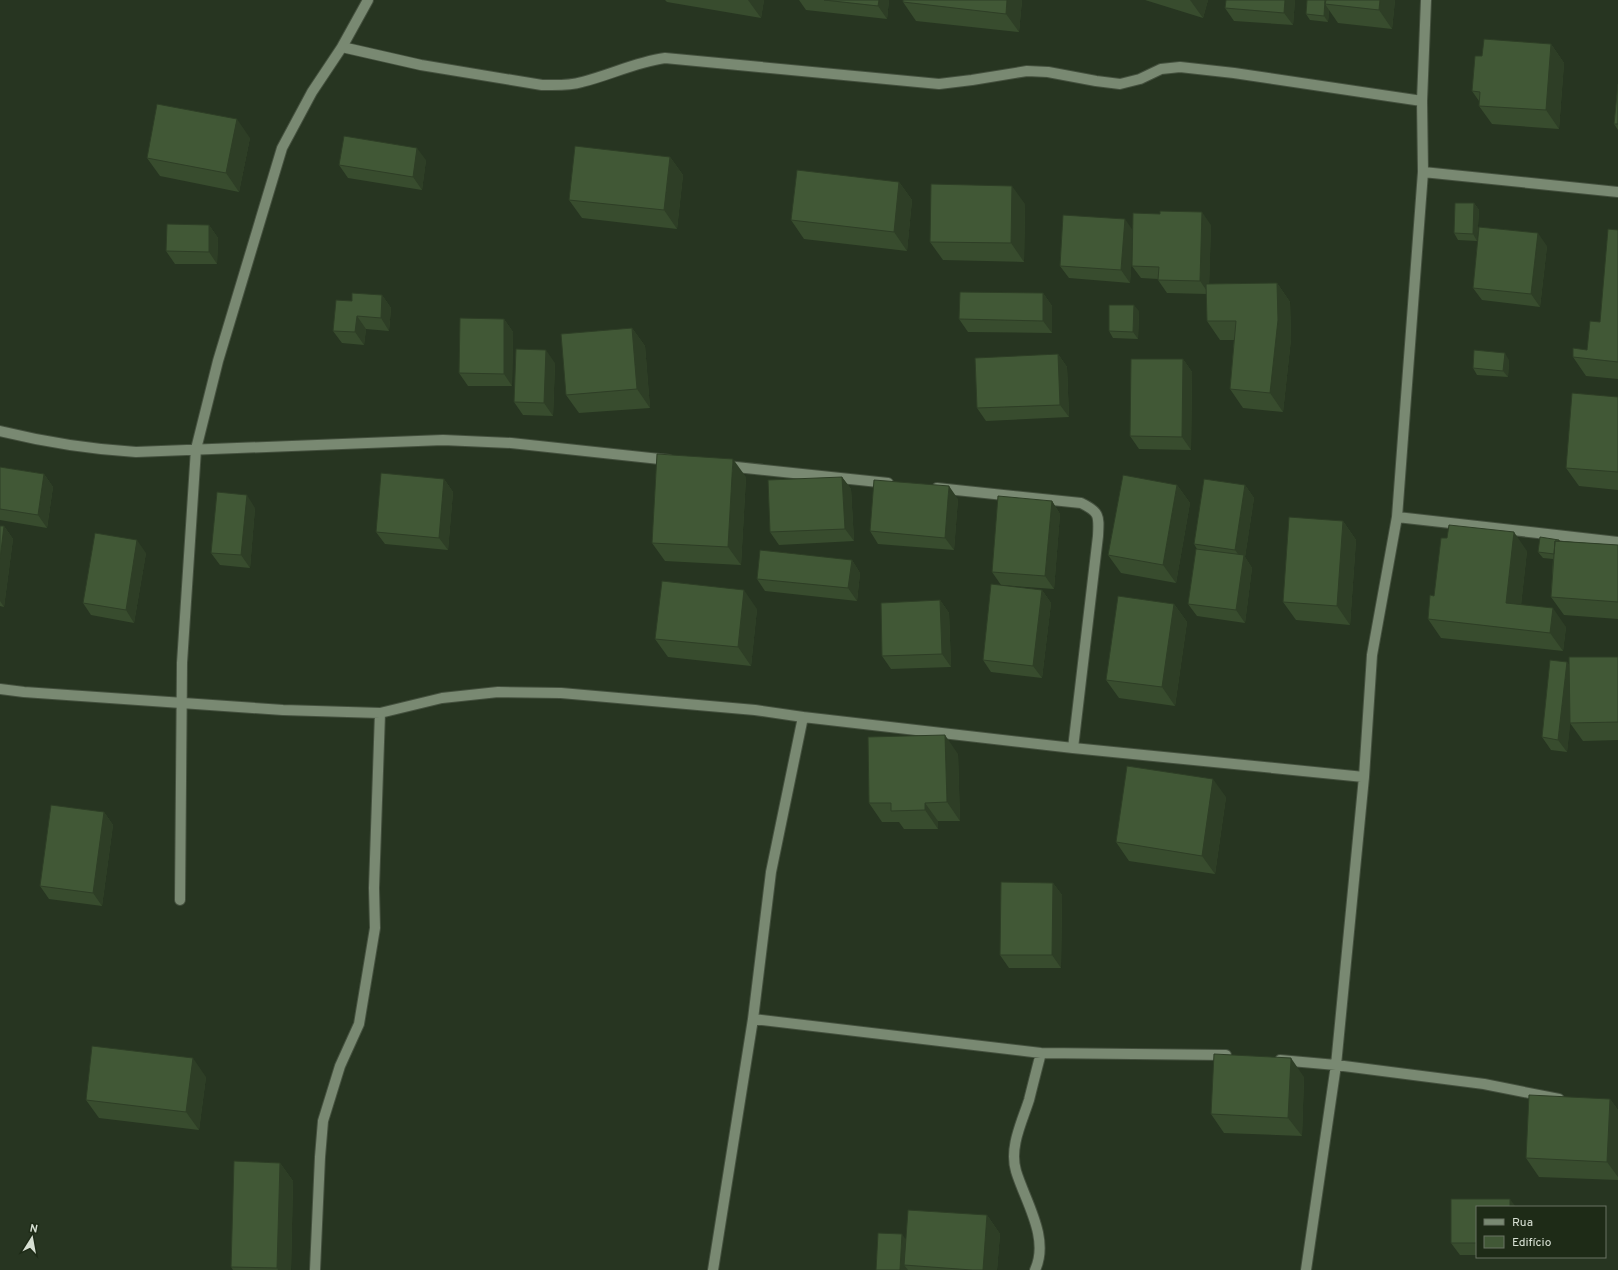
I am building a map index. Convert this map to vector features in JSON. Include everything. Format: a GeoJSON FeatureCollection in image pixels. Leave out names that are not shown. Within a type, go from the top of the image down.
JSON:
{"type":"FeatureCollection","features":[{"type":"Feature","properties":{"kind":"street"},"geometry":{"type":"LineString","coordinates":[[180,900],[182,663],[196,449],[218,361],[282,148],[312,92],[342,47],[368,0]]}},
{"type":"Feature","properties":{"kind":"street"},"geometry":{"type":"LineString","coordinates":[[1306,1270],[1336,1065],[1364,777],[1372,655],[1397,517],[1423,172],[1422,101],[1426,0]]}},
{"type":"Feature","properties":{"kind":"street"},"geometry":{"type":"LineString","coordinates":[[342,47],[421,65],[542,85],[561,85],[581,82],[646,61],[665,58],[939,84],[1027,72],[1048,72],[1120,84],[1140,79],[1161,69],[1180,67],[1234,73],[1422,101]]}},
{"type":"Feature","properties":{"kind":"street"},"geometry":{"type":"LineString","coordinates":[[1423,172],[1618,192]]}},
{"type":"Feature","properties":{"kind":"street"},"geometry":{"type":"LineString","coordinates":[[0,431],[45,442],[99,450],[136,452],[443,440],[511,443],[677,461]]}},
{"type":"Feature","properties":{"kind":"street"},"geometry":{"type":"LineString","coordinates":[[717,465],[899,484]]}},
{"type":"Feature","properties":{"kind":"street"},"geometry":{"type":"LineString","coordinates":[[930,487],[1081,503],[1092,508],[1099,519],[1098,544],[1073,748]]}},
{"type":"Feature","properties":{"kind":"street"},"geometry":{"type":"LineString","coordinates":[[1397,517],[1618,542]]}},
{"type":"Feature","properties":{"kind":"street"},"geometry":{"type":"LineString","coordinates":[[0,689],[182,704],[283,710],[380,713],[442,698],[498,692],[561,693],[755,710],[1073,748],[1364,777]]}},
{"type":"Feature","properties":{"kind":"street"},"geometry":{"type":"LineString","coordinates":[[316,1270],[320,1157],[323,1121],[340,1066],[359,1024],[374,928],[380,713]]}},
{"type":"Feature","properties":{"kind":"street"},"geometry":{"type":"LineString","coordinates":[[713,1270],[753,1019],[771,872],[804,717]]}},
{"type":"Feature","properties":{"kind":"street"},"geometry":{"type":"LineString","coordinates":[[753,1019],[1041,1053],[1234,1056]]}},
{"type":"Feature","properties":{"kind":"street"},"geometry":{"type":"LineString","coordinates":[[1035,1270],[1038,1264],[1039,1244],[1034,1214],[1016,1170],[1015,1142],[1029,1100],[1041,1053]]}},
{"type":"Feature","properties":{"kind":"street"},"geometry":{"type":"LineString","coordinates":[[1273,1059],[1336,1065],[1484,1084],[1570,1101]]}},
{"type":"Feature","properties":{"kind":"building"},"geometry":{"type":"Polygon","coordinates":[[[824,0],[879,0],[878,6],[824,0]]]}},
{"type":"Feature","properties":{"kind":"building"},"geometry":{"type":"Polygon","coordinates":[[[903,0],[1007,0],[1006,14],[903,2],[903,0]]]}},
{"type":"Feature","properties":{"kind":"building"},"geometry":{"type":"Polygon","coordinates":[[[1226,0],[1285,0],[1284,13],[1225,8],[1226,0]]]}},
{"type":"Feature","properties":{"kind":"building"},"geometry":{"type":"Polygon","coordinates":[[[1307,0],[1325,0],[1324,16],[1306,14],[1307,0]]]}},
{"type":"Feature","properties":{"kind":"building"},"geometry":{"type":"Polygon","coordinates":[[[1326,0],[1380,0],[1379,10],[1325,4],[1326,0]]]}},
{"type":"Feature","properties":{"kind":"building"},"geometry":{"type":"Polygon","coordinates":[[[1484,39],[1551,44],[1546,110],[1479,106],[1480,92],[1472,91],[1475,56],[1482,56],[1484,39]]]}},
{"type":"Feature","properties":{"kind":"building"},"geometry":{"type":"Polygon","coordinates":[[[1618,84],[1618,124],[1614,124],[1618,84]]]}},
{"type":"Feature","properties":{"kind":"building"},"geometry":{"type":"Polygon","coordinates":[[[157,104],[237,119],[226,173],[147,158],[157,104]]]}},
{"type":"Feature","properties":{"kind":"building"},"geometry":{"type":"Polygon","coordinates":[[[344,136],[417,148],[413,177],[339,165],[344,136]]]}},
{"type":"Feature","properties":{"kind":"building"},"geometry":{"type":"Polygon","coordinates":[[[575,146],[670,157],[664,210],[569,200],[575,146]]]}},
{"type":"Feature","properties":{"kind":"building"},"geometry":{"type":"Polygon","coordinates":[[[797,170],[899,182],[894,232],[791,220],[797,170]]]}},
{"type":"Feature","properties":{"kind":"building"},"geometry":{"type":"Polygon","coordinates":[[[931,184],[1012,186],[1011,243],[930,242],[931,184]]]}},
{"type":"Feature","properties":{"kind":"building"},"geometry":{"type":"Polygon","coordinates":[[[1455,203],[1474,203],[1473,234],[1454,233],[1455,203]]]}},
{"type":"Feature","properties":{"kind":"building"},"geometry":{"type":"Polygon","coordinates":[[[1160,211],[1202,212],[1200,281],[1158,280],[1159,267],[1132,266],[1133,213],[1160,214],[1160,211]]]}},
{"type":"Feature","properties":{"kind":"building"},"geometry":{"type":"Polygon","coordinates":[[[1063,215],[1125,219],[1121,270],[1060,266],[1063,215]]]}},
{"type":"Feature","properties":{"kind":"building"},"geometry":{"type":"Polygon","coordinates":[[[167,224],[209,225],[209,252],[166,251],[167,224]]]}},
{"type":"Feature","properties":{"kind":"building"},"geometry":{"type":"Polygon","coordinates":[[[1479,227],[1538,233],[1531,294],[1473,288],[1479,227]]]}},
{"type":"Feature","properties":{"kind":"building"},"geometry":{"type":"Polygon","coordinates":[[[1608,229],[1618,230],[1618,362],[1573,357],[1573,348],[1587,350],[1590,321],[1600,322],[1608,229]]]}},
{"type":"Feature","properties":{"kind":"building"},"geometry":{"type":"Polygon","coordinates":[[[1277,283],[1278,320],[1270,393],[1230,389],[1236,321],[1207,321],[1206,284],[1277,283]]]}},
{"type":"Feature","properties":{"kind":"building"},"geometry":{"type":"Polygon","coordinates":[[[960,292],[1043,293],[1043,321],[959,319],[960,292]]]}},
{"type":"Feature","properties":{"kind":"building"},"geometry":{"type":"Polygon","coordinates":[[[352,293],[382,295],[381,318],[357,316],[355,332],[333,331],[336,300],[352,301],[352,293]]]}},
{"type":"Feature","properties":{"kind":"building"},"geometry":{"type":"Polygon","coordinates":[[[1109,305],[1134,305],[1133,332],[1109,331],[1109,305]]]}},
{"type":"Feature","properties":{"kind":"building"},"geometry":{"type":"Polygon","coordinates":[[[460,318],[504,319],[504,374],[459,373],[460,318]]]}},
{"type":"Feature","properties":{"kind":"building"},"geometry":{"type":"Polygon","coordinates":[[[632,328],[637,389],[566,395],[561,334],[632,328]]]}},
{"type":"Feature","properties":{"kind":"building"},"geometry":{"type":"Polygon","coordinates":[[[516,349],[546,350],[544,403],[514,402],[516,349]]]}},
{"type":"Feature","properties":{"kind":"building"},"geometry":{"type":"Polygon","coordinates":[[[1474,350],[1505,353],[1503,371],[1473,368],[1474,350]]]}},
{"type":"Feature","properties":{"kind":"building"},"geometry":{"type":"Polygon","coordinates":[[[1058,354],[1060,405],[977,408],[975,358],[1058,354]]]}},
{"type":"Feature","properties":{"kind":"building"},"geometry":{"type":"Polygon","coordinates":[[[1131,359],[1183,359],[1182,437],[1130,436],[1131,359]]]}},
{"type":"Feature","properties":{"kind":"building"},"geometry":{"type":"Polygon","coordinates":[[[1572,393],[1618,397],[1618,472],[1566,468],[1572,393]]]}},
{"type":"Feature","properties":{"kind":"building"},"geometry":{"type":"Polygon","coordinates":[[[657,454],[733,459],[728,547],[652,543],[657,454]]]}},
{"type":"Feature","properties":{"kind":"building"},"geometry":{"type":"Polygon","coordinates":[[[0,467],[44,474],[38,515],[0,509],[0,467]]]}},
{"type":"Feature","properties":{"kind":"building"},"geometry":{"type":"Polygon","coordinates":[[[381,473],[444,479],[439,538],[376,532],[381,473]]]}},
{"type":"Feature","properties":{"kind":"building"},"geometry":{"type":"Polygon","coordinates":[[[1123,475],[1177,485],[1163,565],[1108,555],[1123,475]]]}},
{"type":"Feature","properties":{"kind":"building"},"geometry":{"type":"Polygon","coordinates":[[[842,477],[845,529],[770,532],[768,480],[842,477]]]}},
{"type":"Feature","properties":{"kind":"building"},"geometry":{"type":"Polygon","coordinates":[[[1204,479],[1245,485],[1235,550],[1194,544],[1204,479]]]}},
{"type":"Feature","properties":{"kind":"building"},"geometry":{"type":"Polygon","coordinates":[[[874,480],[949,486],[945,538],[870,531],[874,480]]]}},
{"type":"Feature","properties":{"kind":"building"},"geometry":{"type":"Polygon","coordinates":[[[217,492],[247,495],[241,555],[211,553],[217,492]]]}},
{"type":"Feature","properties":{"kind":"building"},"geometry":{"type":"Polygon","coordinates":[[[998,496],[1052,501],[1045,576],[992,572],[998,496]]]}},
{"type":"Feature","properties":{"kind":"building"},"geometry":{"type":"Polygon","coordinates":[[[1289,517],[1343,521],[1337,606],[1283,602],[1289,517]]]}},
{"type":"Feature","properties":{"kind":"building"},"geometry":{"type":"Polygon","coordinates":[[[1449,525],[1514,532],[1506,603],[1553,608],[1550,633],[1428,619],[1430,595],[1434,596],[1441,538],[1447,538],[1449,525]]]}},
{"type":"Feature","properties":{"kind":"building"},"geometry":{"type":"Polygon","coordinates":[[[0,526],[4,526],[0,559],[0,526]]]}},
{"type":"Feature","properties":{"kind":"building"},"geometry":{"type":"Polygon","coordinates":[[[95,533],[137,540],[126,610],[83,603],[95,533]]]}},
{"type":"Feature","properties":{"kind":"building"},"geometry":{"type":"Polygon","coordinates":[[[1540,537],[1559,540],[1555,541],[1554,554],[1538,552],[1540,537]]]}},
{"type":"Feature","properties":{"kind":"building"},"geometry":{"type":"Polygon","coordinates":[[[1555,541],[1618,545],[1618,602],[1551,597],[1555,541]]]}},
{"type":"Feature","properties":{"kind":"building"},"geometry":{"type":"Polygon","coordinates":[[[1196,549],[1244,555],[1236,610],[1188,604],[1196,549]]]}},
{"type":"Feature","properties":{"kind":"building"},"geometry":{"type":"Polygon","coordinates":[[[760,550],[852,560],[848,588],[757,579],[760,550]]]}},
{"type":"Feature","properties":{"kind":"building"},"geometry":{"type":"Polygon","coordinates":[[[662,581],[744,590],[738,647],[655,639],[662,581]]]}},
{"type":"Feature","properties":{"kind":"building"},"geometry":{"type":"Polygon","coordinates":[[[991,584],[1042,590],[1033,666],[983,660],[991,584]]]}},
{"type":"Feature","properties":{"kind":"building"},"geometry":{"type":"Polygon","coordinates":[[[1118,596],[1174,604],[1162,687],[1106,680],[1118,596]]]}},
{"type":"Feature","properties":{"kind":"building"},"geometry":{"type":"Polygon","coordinates":[[[940,600],[942,654],[882,656],[881,603],[940,600]]]}},
{"type":"Feature","properties":{"kind":"building"},"geometry":{"type":"Polygon","coordinates":[[[1569,657],[1618,657],[1618,722],[1570,723],[1569,657]]]}},
{"type":"Feature","properties":{"kind":"building"},"geometry":{"type":"Polygon","coordinates":[[[1550,660],[1567,662],[1558,740],[1542,737],[1550,660]]]}},
{"type":"Feature","properties":{"kind":"building"},"geometry":{"type":"Polygon","coordinates":[[[945,735],[947,802],[925,803],[925,810],[891,811],[891,803],[869,803],[868,737],[945,735]]]}},
{"type":"Feature","properties":{"kind":"building"},"geometry":{"type":"Polygon","coordinates":[[[1127,766],[1213,779],[1202,856],[1116,842],[1127,766]]]}},
{"type":"Feature","properties":{"kind":"building"},"geometry":{"type":"Polygon","coordinates":[[[51,805],[104,812],[93,893],[40,886],[51,805]]]}},
{"type":"Feature","properties":{"kind":"building"},"geometry":{"type":"Polygon","coordinates":[[[1001,882],[1053,883],[1052,955],[1000,955],[1001,882]]]}},
{"type":"Feature","properties":{"kind":"building"},"geometry":{"type":"Polygon","coordinates":[[[92,1046],[193,1058],[186,1112],[86,1100],[92,1046]]]}},
{"type":"Feature","properties":{"kind":"building"},"geometry":{"type":"Polygon","coordinates":[[[1214,1054],[1291,1058],[1288,1118],[1211,1114],[1214,1054]]]}},
{"type":"Feature","properties":{"kind":"building"},"geometry":{"type":"Polygon","coordinates":[[[1529,1095],[1610,1099],[1607,1162],[1526,1158],[1529,1095]]]}},
{"type":"Feature","properties":{"kind":"building"},"geometry":{"type":"Polygon","coordinates":[[[234,1161],[280,1163],[277,1268],[231,1267],[234,1161]]]}},
{"type":"Feature","properties":{"kind":"building"},"geometry":{"type":"Polygon","coordinates":[[[1451,1199],[1510,1199],[1510,1206],[1476,1206],[1476,1243],[1451,1243],[1451,1199]]]}},
{"type":"Feature","properties":{"kind":"building"},"geometry":{"type":"Polygon","coordinates":[[[908,1210],[987,1215],[983,1270],[904,1265],[908,1210]]]}},
{"type":"Feature","properties":{"kind":"building"},"geometry":{"type":"Polygon","coordinates":[[[878,1233],[902,1234],[900,1270],[876,1270],[878,1233]]]}}]}
